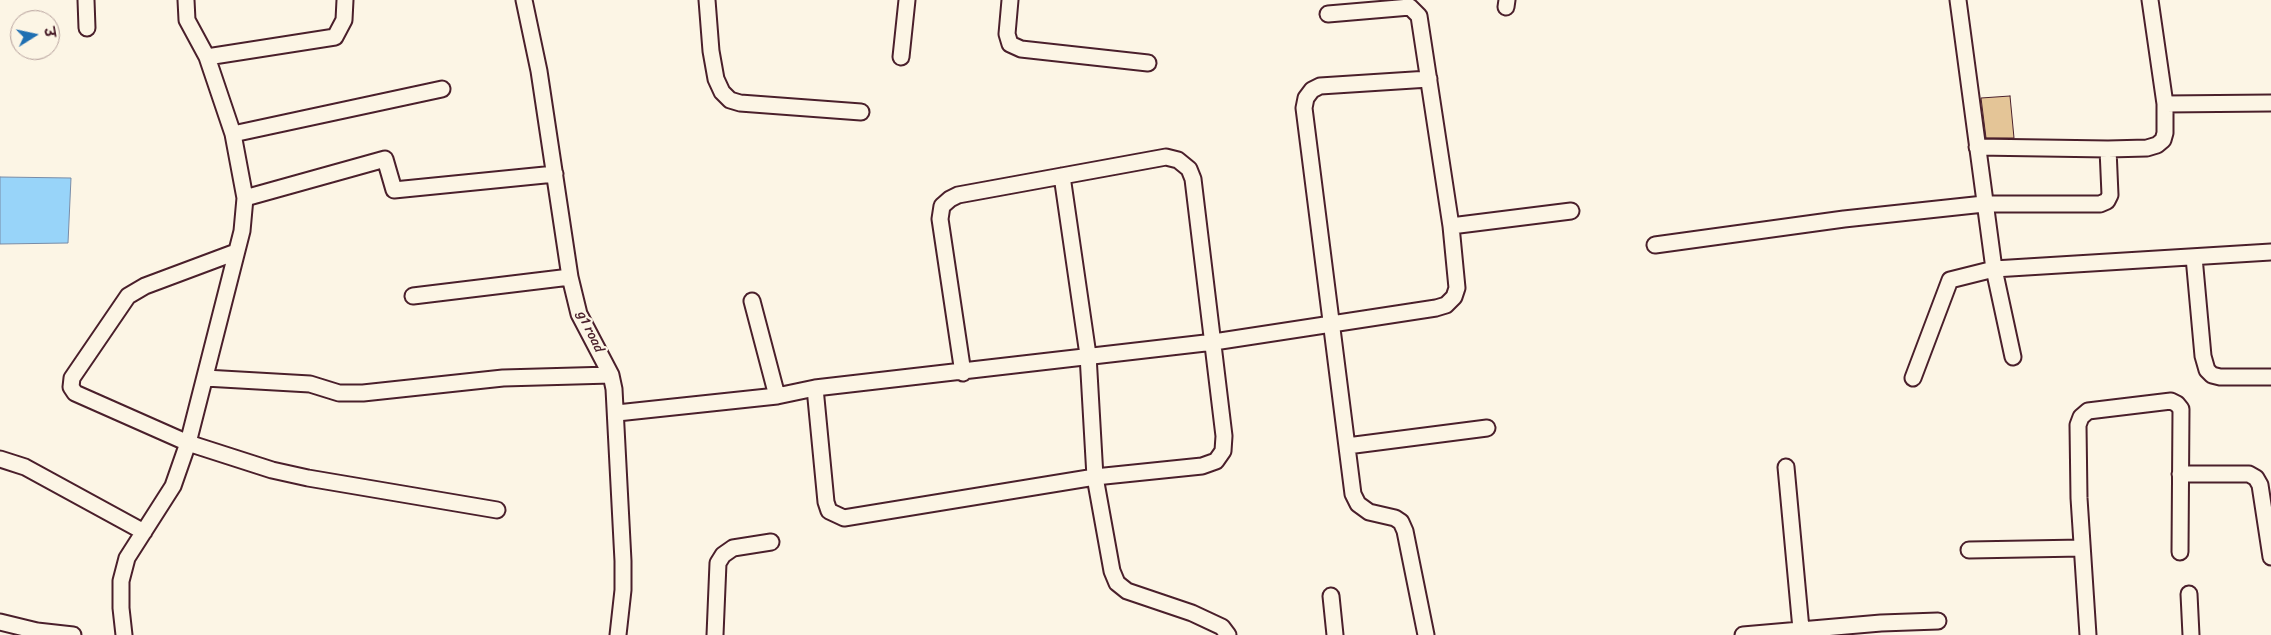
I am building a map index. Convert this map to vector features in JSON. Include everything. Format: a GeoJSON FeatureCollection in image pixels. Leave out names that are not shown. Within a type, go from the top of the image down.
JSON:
{"type":"FeatureCollection","features":[{"type":"Feature","properties":{"kind":"street"},"geometry":{"type":"LineString","coordinates":[[86,0],[86,28]]}},
{"type":"Feature","properties":{"kind":"street"},"geometry":{"type":"LineString","coordinates":[[124,635],[121,581],[127,558],[173,486],[188,442],[242,231],[245,198],[234,134],[207,57],[188,20],[186,0]]}},
{"type":"Feature","properties":{"kind":"street"},"geometry":{"type":"LineString","coordinates":[[207,57],[335,37],[344,20],[345,0]]}},
{"type":"Feature","properties":{"kind":"street","name":"g1 road"},"geometry":{"type":"LineString","coordinates":[[524,0],[539,71],[570,277],[579,314],[611,375],[617,413],[623,561],[623,590],[618,635]]}},
{"type":"Feature","properties":{"kind":"street"},"geometry":{"type":"LineString","coordinates":[[707,0],[711,51],[716,79],[722,92],[730,100],[740,103],[861,112]]}},
{"type":"Feature","properties":{"kind":"street"},"geometry":{"type":"LineString","coordinates":[[901,58],[907,0]]}},
{"type":"Feature","properties":{"kind":"street"},"geometry":{"type":"LineString","coordinates":[[1010,0],[1007,34],[1010,44],[1021,49],[1148,63]]}},
{"type":"Feature","properties":{"kind":"street"},"geometry":{"type":"LineString","coordinates":[[1958,0],[1994,269],[2013,357]]}},
{"type":"Feature","properties":{"kind":"street"},"geometry":{"type":"LineString","coordinates":[[1977,147],[2147,148],[2157,145],[2163,140],[2165,133],[2164,104],[2150,0]]}},
{"type":"Feature","properties":{"kind":"street"},"geometry":{"type":"LineString","coordinates":[[617,413],[777,396],[815,388],[963,372],[1088,355],[1214,342],[1446,305],[1454,298],[1458,288],[1451,226],[1419,16],[1410,7],[1328,14]]}},
{"type":"Feature","properties":{"kind":"street"},"geometry":{"type":"LineString","coordinates":[[1426,635],[1405,531],[1401,522],[1395,518],[1369,512],[1358,504],[1353,494],[1304,108],[1306,98],[1312,90],[1320,86],[1428,79]]}},
{"type":"Feature","properties":{"kind":"street"},"geometry":{"type":"LineString","coordinates":[[234,134],[442,89]]}},
{"type":"Feature","properties":{"kind":"street"},"geometry":{"type":"LineString","coordinates":[[2164,104],[2271,103]]}},
{"type":"Feature","properties":{"kind":"street"},"geometry":{"type":"LineString","coordinates":[[1655,245],[1844,219],[1984,204],[2100,204],[2110,196],[2108,149]]}},
{"type":"Feature","properties":{"kind":"street"},"geometry":{"type":"LineString","coordinates":[[815,388],[826,502],[829,511],[835,516],[844,518],[1095,477],[1202,466],[1216,460],[1223,452],[1224,436],[1193,179],[1189,168],[1178,160],[1166,158],[958,195],[942,206],[940,219],[963,372]]}},
{"type":"Feature","properties":{"kind":"street"},"geometry":{"type":"LineString","coordinates":[[245,198],[385,159],[394,190],[555,174]]}},
{"type":"Feature","properties":{"kind":"street"},"geometry":{"type":"LineString","coordinates":[[1062,176],[1088,355],[1095,477],[1112,571],[1117,583],[1127,591],[1192,613],[1222,627],[1228,635]]}},
{"type":"Feature","properties":{"kind":"street"},"geometry":{"type":"LineString","coordinates":[[1451,226],[1571,211]]}},
{"type":"Feature","properties":{"kind":"street"},"geometry":{"type":"LineString","coordinates":[[236,252],[145,286],[128,296],[72,378],[71,387],[75,393],[188,442],[272,470],[308,478],[497,510]]}},
{"type":"Feature","properties":{"kind":"street"},"geometry":{"type":"LineString","coordinates":[[1913,378],[1950,280],[1994,269],[2271,252]]}},
{"type":"Feature","properties":{"kind":"street"},"geometry":{"type":"LineString","coordinates":[[2194,257],[2203,356],[2207,370],[2212,375],[2220,377],[2271,377]]}},
{"type":"Feature","properties":{"kind":"street"},"geometry":{"type":"LineString","coordinates":[[413,296],[570,277]]}},
{"type":"Feature","properties":{"kind":"street"},"geometry":{"type":"LineString","coordinates":[[752,301],[777,396]]}},
{"type":"Feature","properties":{"kind":"street"},"geometry":{"type":"LineString","coordinates":[[204,378],[310,384],[339,393],[363,393],[503,378],[611,375]]}},
{"type":"Feature","properties":{"kind":"street"},"geometry":{"type":"LineString","coordinates":[[2088,635],[2079,498],[2078,425],[2088,411],[2171,401],[2177,404],[2182,416],[2180,552]]}},
{"type":"Feature","properties":{"kind":"street"},"geometry":{"type":"LineString","coordinates":[[1347,446],[1487,428]]}},
{"type":"Feature","properties":{"kind":"street"},"geometry":{"type":"LineString","coordinates":[[0,459],[25,467],[144,532]]}},
{"type":"Feature","properties":{"kind":"street"},"geometry":{"type":"LineString","coordinates":[[1786,467],[1801,629]]}},
{"type":"Feature","properties":{"kind":"street"},"geometry":{"type":"LineString","coordinates":[[2180,474],[2249,474],[2256,478],[2260,485],[2271,557]]}},
{"type":"Feature","properties":{"kind":"street"},"geometry":{"type":"LineString","coordinates":[[715,635],[718,563],[723,554],[733,548],[772,542]]}},
{"type":"Feature","properties":{"kind":"street"},"geometry":{"type":"LineString","coordinates":[[1969,550],[2082,548]]}},
{"type":"Feature","properties":{"kind":"street"},"geometry":{"type":"LineString","coordinates":[[2189,594],[2191,635]]}},
{"type":"Feature","properties":{"kind":"street"},"geometry":{"type":"LineString","coordinates":[[1331,596],[1335,635]]}},
{"type":"Feature","properties":{"kind":"street"},"geometry":{"type":"LineString","coordinates":[[1743,635],[1801,629],[1938,621]]}},
{"type":"Feature","properties":{"kind":"street"},"geometry":{"type":"LineString","coordinates":[[0,622],[37,631],[73,635]]}},
{"type":"Feature","properties":{"kind":"water"},"geometry":{"type":"Polygon","coordinates":[[[0,177],[71,178],[68,243],[0,244],[0,177]]]}},
{"type":"Feature","properties":{"kind":"building"},"geometry":{"type":"Polygon","coordinates":[[[2010,96],[2014,138],[1986,138],[1981,98],[2010,96]]]}}]}
